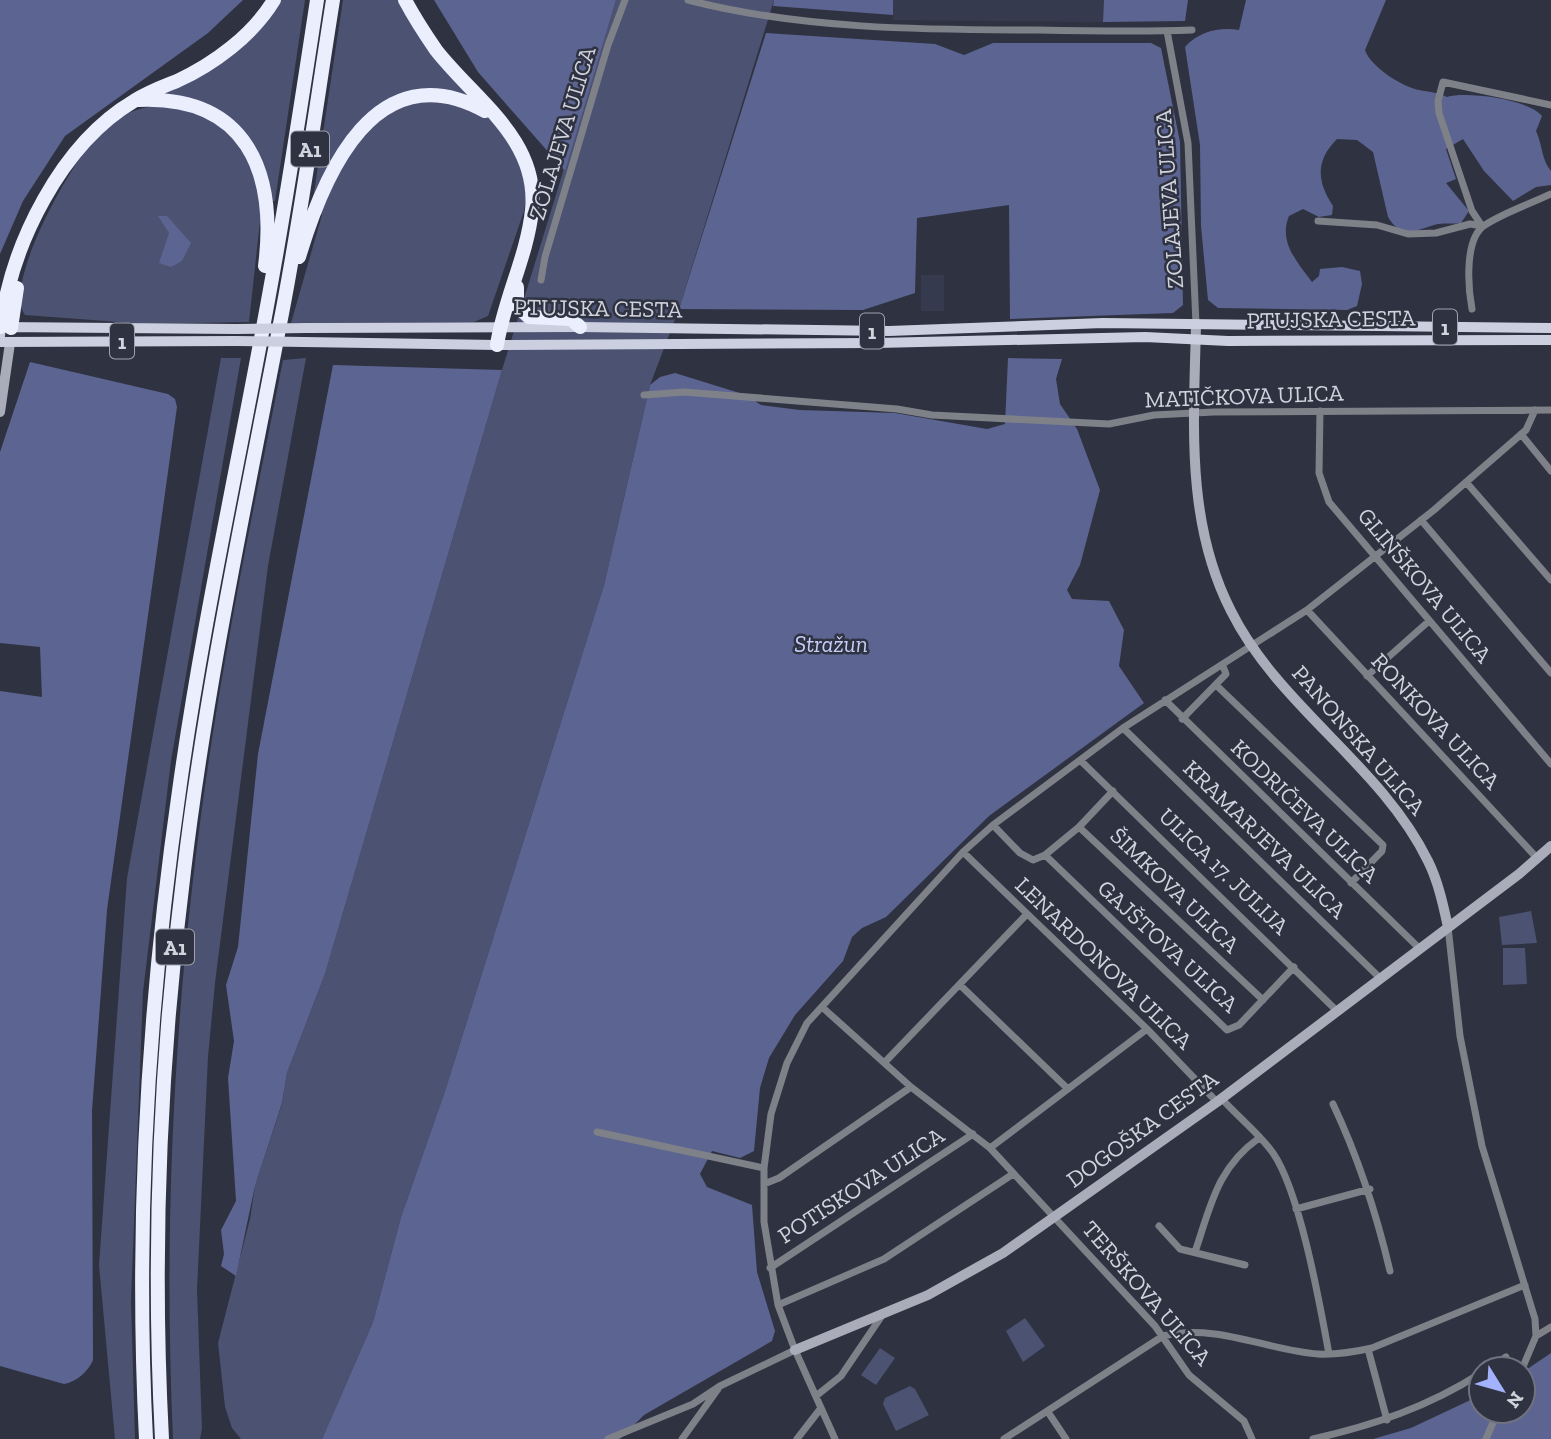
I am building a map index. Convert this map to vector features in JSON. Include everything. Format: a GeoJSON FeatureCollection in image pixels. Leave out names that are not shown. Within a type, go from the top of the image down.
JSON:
{"type":"FeatureCollection","features":[{"type":"Feature","properties":{"kind":"highway"},"geometry":{"type":"LineString","coordinates":[[3,334],[11,275],[39,213],[77,148],[92,131],[133,101],[213,61],[239,40],[274,0]]}},
{"type":"Feature","properties":{"kind":"highway","name":"A1"},"geometry":{"type":"LineString","coordinates":[[146,1439],[143,1353],[146,1137],[156,986],[169,869],[196,680],[269,295],[317,0]]}},
{"type":"Feature","properties":{"kind":"highway","name":"A1"},"geometry":{"type":"LineString","coordinates":[[162,1439],[158,1351],[161,1139],[171,991],[183,873],[225,603],[285,297],[333,0]]}},
{"type":"Feature","properties":{"kind":"highway"},"geometry":{"type":"LineString","coordinates":[[405,0],[437,50],[512,134],[526,158],[533,190],[529,229],[497,345]]}},
{"type":"Feature","properties":{"kind":"highway"},"geometry":{"type":"LineString","coordinates":[[285,297],[294,282],[307,231],[339,158],[355,134],[377,113],[397,102],[412,98],[448,97],[469,102],[499,120]]}},
{"type":"Feature","properties":{"kind":"highway"},"geometry":{"type":"LineString","coordinates":[[133,101],[181,102],[199,107],[230,125],[248,146],[265,187],[268,243],[263,283],[269,295]]}},
{"type":"Feature","properties":{"kind":"highway"},"geometry":{"type":"LineString","coordinates":[[519,268],[517,306],[522,312],[541,320],[571,319],[580,327]]}},
{"type":"Feature","properties":{"kind":"main road","name":"PTUJSKA CESTA"},"geometry":{"type":"LineString","coordinates":[[3,334],[500,327],[889,331],[1103,323],[1551,328]]}},
{"type":"Feature","properties":{"kind":"main road","name":"PTUJSKA CESTA"},"geometry":{"type":"LineString","coordinates":[[3,334],[497,345],[877,343],[1145,337],[1196,340],[1551,340]]}},
{"type":"Feature","properties":{"kind":"street","name":"ZOLAJEVA ULICA"},"geometry":{"type":"LineString","coordinates":[[541,280],[545,257],[608,46],[625,0]]}},
{"type":"Feature","properties":{"kind":"street"},"geometry":{"type":"LineString","coordinates":[[688,0],[772,15],[893,27],[1192,30]]}},
{"type":"Feature","properties":{"kind":"street","name":"ZOLAJEVA ULICA"},"geometry":{"type":"LineString","coordinates":[[1167,31],[1188,143],[1196,324]]}},
{"type":"Feature","properties":{"kind":"street"},"geometry":{"type":"LineString","coordinates":[[1482,226],[1472,211],[1439,113],[1438,102],[1443,82],[1551,105]]}},
{"type":"Feature","properties":{"kind":"street"},"geometry":{"type":"LineString","coordinates":[[1318,221],[1377,225],[1408,234],[1436,233],[1471,224],[1482,226],[1551,194]]}},
{"type":"Feature","properties":{"kind":"street"},"geometry":{"type":"LineString","coordinates":[[1472,309],[1468,274],[1474,242],[1482,226]]}},
{"type":"Feature","properties":{"kind":"street"},"geometry":{"type":"LineString","coordinates":[[1196,324],[1196,340]]}},
{"type":"Feature","properties":{"kind":"street"},"geometry":{"type":"LineString","coordinates":[[0,412],[3,334]]}},
{"type":"Feature","properties":{"kind":"street","name":"PANONSKA ULICA"},"geometry":{"type":"LineString","coordinates":[[1196,340],[1195,477],[1202,531],[1222,592],[1253,647],[1275,676],[1410,829],[1432,871],[1448,927],[1460,1036],[1478,1128],[1535,1319],[1536,1336]]}},
{"type":"Feature","properties":{"kind":"street","name":"MATIČKOVA ULICA"},"geometry":{"type":"LineString","coordinates":[[644,395],[684,392],[1015,421],[1109,424],[1154,415],[1195,413],[1551,410]]}},
{"type":"Feature","properties":{"kind":"street"},"geometry":{"type":"LineString","coordinates":[[835,1439],[778,1305],[764,1222],[764,1168],[778,1086],[796,1042],[822,1007],[963,852],[993,825],[1123,728],[1307,610],[1421,520],[1521,434],[1531,425],[1535,410]]}},
{"type":"Feature","properties":{"kind":"street","name":"GLINŠKOVA ULICA"},"geometry":{"type":"LineString","coordinates":[[1320,411],[1319,473],[1329,502],[1551,764]]}},
{"type":"Feature","properties":{"kind":"street"},"geometry":{"type":"LineString","coordinates":[[1521,434],[1551,471]]}},
{"type":"Feature","properties":{"kind":"street"},"geometry":{"type":"LineString","coordinates":[[1466,482],[1551,580]]}},
{"type":"Feature","properties":{"kind":"street"},"geometry":{"type":"LineString","coordinates":[[1421,520],[1551,673]]}},
{"type":"Feature","properties":{"kind":"street","name":"RONKOVA ULICA"},"geometry":{"type":"LineString","coordinates":[[1307,610],[1537,858]]}},
{"type":"Feature","properties":{"kind":"street"},"geometry":{"type":"LineString","coordinates":[[1367,676],[1429,621]]}},
{"type":"Feature","properties":{"kind":"street"},"geometry":{"type":"LineString","coordinates":[[1182,719],[1226,674],[1223,666]]}},
{"type":"Feature","properties":{"kind":"street"},"geometry":{"type":"LineString","coordinates":[[1216,685],[1382,845],[1382,851],[1351,883]]}},
{"type":"Feature","properties":{"kind":"street","name":"KODRIČEVA ULICA"},"geometry":{"type":"LineString","coordinates":[[1165,700],[1419,948]]}},
{"type":"Feature","properties":{"kind":"street","name":"KRAMARJEVA ULICA"},"geometry":{"type":"LineString","coordinates":[[1123,728],[1380,978]]}},
{"type":"Feature","properties":{"kind":"street","name":"ULICA 17. JULIJA"},"geometry":{"type":"LineString","coordinates":[[1082,761],[1337,1011]]}},
{"type":"Feature","properties":{"kind":"street"},"geometry":{"type":"LineString","coordinates":[[1079,827],[1113,791]]}},
{"type":"Feature","properties":{"kind":"street"},"geometry":{"type":"LineString","coordinates":[[993,825],[1028,859],[1045,855]]}},
{"type":"Feature","properties":{"kind":"street","name":"ŠIMKOVA ULICA"},"geometry":{"type":"LineString","coordinates":[[1045,855],[1079,827],[1263,1000]]}},
{"type":"Feature","properties":{"kind":"street","name":"DOGOŠKA CESTA"},"geometry":{"type":"LineString","coordinates":[[608,1439],[693,1404],[720,1386],[795,1350],[881,1317],[983,1266],[1219,1100],[1551,846]]}},
{"type":"Feature","properties":{"kind":"street","name":"LENARDONOVA ULICA"},"geometry":{"type":"LineString","coordinates":[[963,852],[1259,1138],[1282,1168],[1296,1209],[1329,1354]]}},
{"type":"Feature","properties":{"kind":"street","name":"GAJŠTOVA ULICA"},"geometry":{"type":"LineString","coordinates":[[1045,855],[1227,1030],[1239,1025],[1294,967]]}},
{"type":"Feature","properties":{"kind":"street"},"geometry":{"type":"LineString","coordinates":[[885,1062],[1027,914]]}},
{"type":"Feature","properties":{"kind":"street"},"geometry":{"type":"LineString","coordinates":[[960,985],[1068,1089]]}},
{"type":"Feature","properties":{"kind":"street","name":"TERŠKOVA ULICA"},"geometry":{"type":"LineString","coordinates":[[822,1007],[911,1087],[990,1148],[1163,1336],[1189,1375],[1236,1413],[1252,1439]]}},
{"type":"Feature","properties":{"kind":"street"},"geometry":{"type":"LineString","coordinates":[[990,1148],[1147,1029]]}},
{"type":"Feature","properties":{"kind":"street"},"geometry":{"type":"LineString","coordinates":[[764,1184],[779,1178],[911,1087]]}},
{"type":"Feature","properties":{"kind":"street"},"geometry":{"type":"LineString","coordinates":[[1333,1104],[1370,1189],[1390,1271]]}},
{"type":"Feature","properties":{"kind":"street"},"geometry":{"type":"LineString","coordinates":[[597,1132],[764,1168]]}},
{"type":"Feature","properties":{"kind":"street","name":"POTISKOVA ULICA"},"geometry":{"type":"LineString","coordinates":[[770,1268],[973,1134]]}},
{"type":"Feature","properties":{"kind":"street"},"geometry":{"type":"LineString","coordinates":[[1195,1252],[1223,1173],[1242,1150],[1259,1138]]}},
{"type":"Feature","properties":{"kind":"street"},"geometry":{"type":"LineString","coordinates":[[778,1305],[884,1259],[1013,1174]]}},
{"type":"Feature","properties":{"kind":"street"},"geometry":{"type":"LineString","coordinates":[[1296,1209],[1370,1189]]}},
{"type":"Feature","properties":{"kind":"street"},"geometry":{"type":"LineString","coordinates":[[1159,1226],[1180,1249],[1245,1265]]}},
{"type":"Feature","properties":{"kind":"street"},"geometry":{"type":"LineString","coordinates":[[1003,1439],[1163,1336],[1194,1331],[1329,1354],[1368,1349],[1525,1285]]}},
{"type":"Feature","properties":{"kind":"street"},"geometry":{"type":"LineString","coordinates":[[816,1396],[841,1376],[881,1317]]}},
{"type":"Feature","properties":{"kind":"street"},"geometry":{"type":"LineString","coordinates":[[1528,1355],[1536,1336],[1551,1328]]}},
{"type":"Feature","properties":{"kind":"street"},"geometry":{"type":"LineString","coordinates":[[1368,1349],[1387,1420]]}},
{"type":"Feature","properties":{"kind":"street"},"geometry":{"type":"LineString","coordinates":[[1313,1439],[1387,1420],[1427,1404],[1467,1381]]}},
{"type":"Feature","properties":{"kind":"street","name":"DOGOŠKA CESTA"},"geometry":{"type":"LineString","coordinates":[[682,1439],[720,1386]]}},
{"type":"Feature","properties":{"kind":"street"},"geometry":{"type":"LineString","coordinates":[[797,1439],[821,1408]]}},
{"type":"Feature","properties":{"kind":"street"},"geometry":{"type":"LineString","coordinates":[[1048,1412],[1066,1439]]}},
{"type":"Feature","properties":{"kind":"shaded area"},"geometry":{"type":"Polygon","coordinates":[[[279,0],[305,0],[275,201],[271,201],[242,141],[219,113],[203,104],[182,98],[155,95],[202,72],[279,0]]]}},
{"type":"Feature","properties":{"kind":"shaded area"},"geometry":{"type":"Polygon","coordinates":[[[343,0],[400,0],[478,103],[390,99],[313,199],[343,0]]]}},
{"type":"Feature","properties":{"kind":"shaded area"},"geometry":{"type":"Polygon","coordinates":[[[616,0],[774,0],[679,309],[650,385],[604,585],[445,1091],[401,1217],[373,1322],[322,1439],[241,1439],[232,1428],[225,1407],[218,1343],[250,1219],[255,1186],[282,1104],[287,1073],[325,974],[502,370],[616,0]]]}},
{"type":"Feature","properties":{"kind":"shaded area"},"geometry":{"type":"Polygon","coordinates":[[[893,0],[1104,0],[1103,22],[893,20],[893,0]]]}},
{"type":"Feature","properties":{"kind":"shaded area"},"geometry":{"type":"Polygon","coordinates":[[[448,100],[478,110],[495,123],[513,147],[522,167],[527,192],[524,211],[488,316],[474,322],[291,323],[322,215],[319,212],[356,141],[398,105],[448,100]]]}},
{"type":"Feature","properties":{"kind":"shaded area"},"geometry":{"type":"Polygon","coordinates":[[[155,105],[200,112],[242,143],[260,192],[260,221],[249,322],[146,324],[25,315],[20,299],[24,275],[33,247],[63,185],[97,135],[110,122],[155,105]]]}},
{"type":"Feature","properties":{"kind":"shaded area"},"geometry":{"type":"Polygon","coordinates":[[[921,275],[944,275],[944,311],[921,311],[921,275]]]}},
{"type":"Feature","properties":{"kind":"shaded area"},"geometry":{"type":"Polygon","coordinates":[[[221,358],[241,358],[171,761],[143,992],[131,1301],[135,1439],[115,1439],[99,1265],[127,878],[221,358]]]}},
{"type":"Feature","properties":{"kind":"shaded area"},"geometry":{"type":"Polygon","coordinates":[[[306,358],[268,566],[215,983],[208,1057],[197,1290],[202,1429],[200,1439],[173,1439],[170,1341],[172,1144],[186,947],[197,850],[226,655],[283,360],[306,358]]]}},
{"type":"Feature","properties":{"kind":"shaded area"},"geometry":{"type":"Polygon","coordinates":[[[1531,911],[1537,943],[1502,945],[1499,917],[1531,911]]]}},
{"type":"Feature","properties":{"kind":"shaded area"},"geometry":{"type":"Polygon","coordinates":[[[1503,948],[1525,948],[1527,984],[1503,985],[1503,948]]]}},
{"type":"Feature","properties":{"kind":"shaded area"},"geometry":{"type":"Polygon","coordinates":[[[1025,1318],[1045,1346],[1023,1362],[1006,1331],[1025,1318]]]}},
{"type":"Feature","properties":{"kind":"shaded area"},"geometry":{"type":"Polygon","coordinates":[[[880,1348],[895,1358],[876,1385],[861,1375],[880,1348]]]}},
{"type":"Feature","properties":{"kind":"shaded area"},"geometry":{"type":"Polygon","coordinates":[[[910,1386],[915,1389],[929,1415],[896,1431],[883,1404],[885,1398],[910,1386]]]}},
{"type":"Feature","properties":{"kind":"green space"},"geometry":{"type":"Polygon","coordinates":[[[0,0],[243,0],[208,33],[65,136],[23,201],[0,254],[0,0]]]}},
{"type":"Feature","properties":{"kind":"green space"},"geometry":{"type":"Polygon","coordinates":[[[434,0],[616,0],[565,171],[478,72],[434,0]]]}},
{"type":"Feature","properties":{"kind":"green space"},"geometry":{"type":"Polygon","coordinates":[[[774,0],[893,0],[893,15],[773,6],[774,0]]]}},
{"type":"Feature","properties":{"kind":"green space"},"geometry":{"type":"Polygon","coordinates":[[[1104,0],[1188,0],[1185,21],[1103,22],[1104,0]]]}},
{"type":"Feature","properties":{"kind":"green space"},"geometry":{"type":"Polygon","coordinates":[[[1246,0],[1386,0],[1365,50],[1373,63],[1412,88],[1447,97],[1468,95],[1496,98],[1535,110],[1542,116],[1536,131],[1545,162],[1551,171],[1551,185],[1536,187],[1513,201],[1484,171],[1463,139],[1446,149],[1456,179],[1446,183],[1469,211],[1461,223],[1438,224],[1405,231],[1399,229],[1388,217],[1373,152],[1357,140],[1337,139],[1325,155],[1321,172],[1321,180],[1333,206],[1332,215],[1319,217],[1303,209],[1289,216],[1286,235],[1291,252],[1312,282],[1319,276],[1320,269],[1342,267],[1360,271],[1362,284],[1357,306],[1347,310],[1218,308],[1208,300],[1201,226],[1200,145],[1185,47],[1210,31],[1239,30],[1246,0]]]}},
{"type":"Feature","properties":{"kind":"green space"},"geometry":{"type":"Polygon","coordinates":[[[766,33],[935,44],[964,55],[993,43],[1151,43],[1161,48],[1180,142],[1183,305],[1173,313],[1010,319],[1009,205],[917,218],[915,293],[863,310],[679,309],[766,33]]]}},
{"type":"Feature","properties":{"kind":"green space"},"geometry":{"type":"Polygon","coordinates":[[[158,216],[167,216],[191,243],[182,261],[171,267],[159,263],[169,233],[158,216]]]}},
{"type":"Feature","properties":{"kind":"green space","name":"Stražun"},"geometry":{"type":"Polygon","coordinates":[[[1008,358],[1062,359],[1056,379],[1060,404],[1077,429],[1100,490],[1080,565],[1067,590],[1072,599],[1109,601],[1124,630],[1119,666],[1144,703],[989,816],[886,917],[862,928],[852,937],[843,961],[795,1015],[769,1058],[760,1088],[754,1151],[740,1158],[712,1151],[700,1174],[707,1187],[752,1205],[757,1272],[775,1331],[772,1341],[644,1415],[620,1439],[322,1439],[373,1322],[401,1217],[445,1091],[604,585],[650,385],[660,377],[675,373],[746,395],[761,405],[800,410],[895,413],[987,429],[1005,424],[1008,358]]]}},
{"type":"Feature","properties":{"kind":"green space"},"geometry":{"type":"Polygon","coordinates":[[[30,362],[168,394],[175,399],[177,407],[107,910],[92,1111],[93,1360],[81,1376],[64,1384],[0,1366],[0,691],[42,697],[40,647],[0,643],[0,452],[30,362]]]}},
{"type":"Feature","properties":{"kind":"green space"},"geometry":{"type":"Polygon","coordinates":[[[333,365],[502,370],[325,974],[287,1073],[282,1103],[255,1186],[236,1276],[221,1266],[224,1254],[221,1230],[236,1201],[228,1078],[234,1041],[226,985],[238,947],[258,754],[333,365]]]}},
{"type":"Feature","properties":{"kind":"green space"},"geometry":{"type":"Polygon","coordinates":[[[1551,1353],[1551,1439],[1373,1439],[1411,1428],[1467,1402],[1467,1425],[1537,1425],[1537,1362],[1551,1353]]]}}]}
